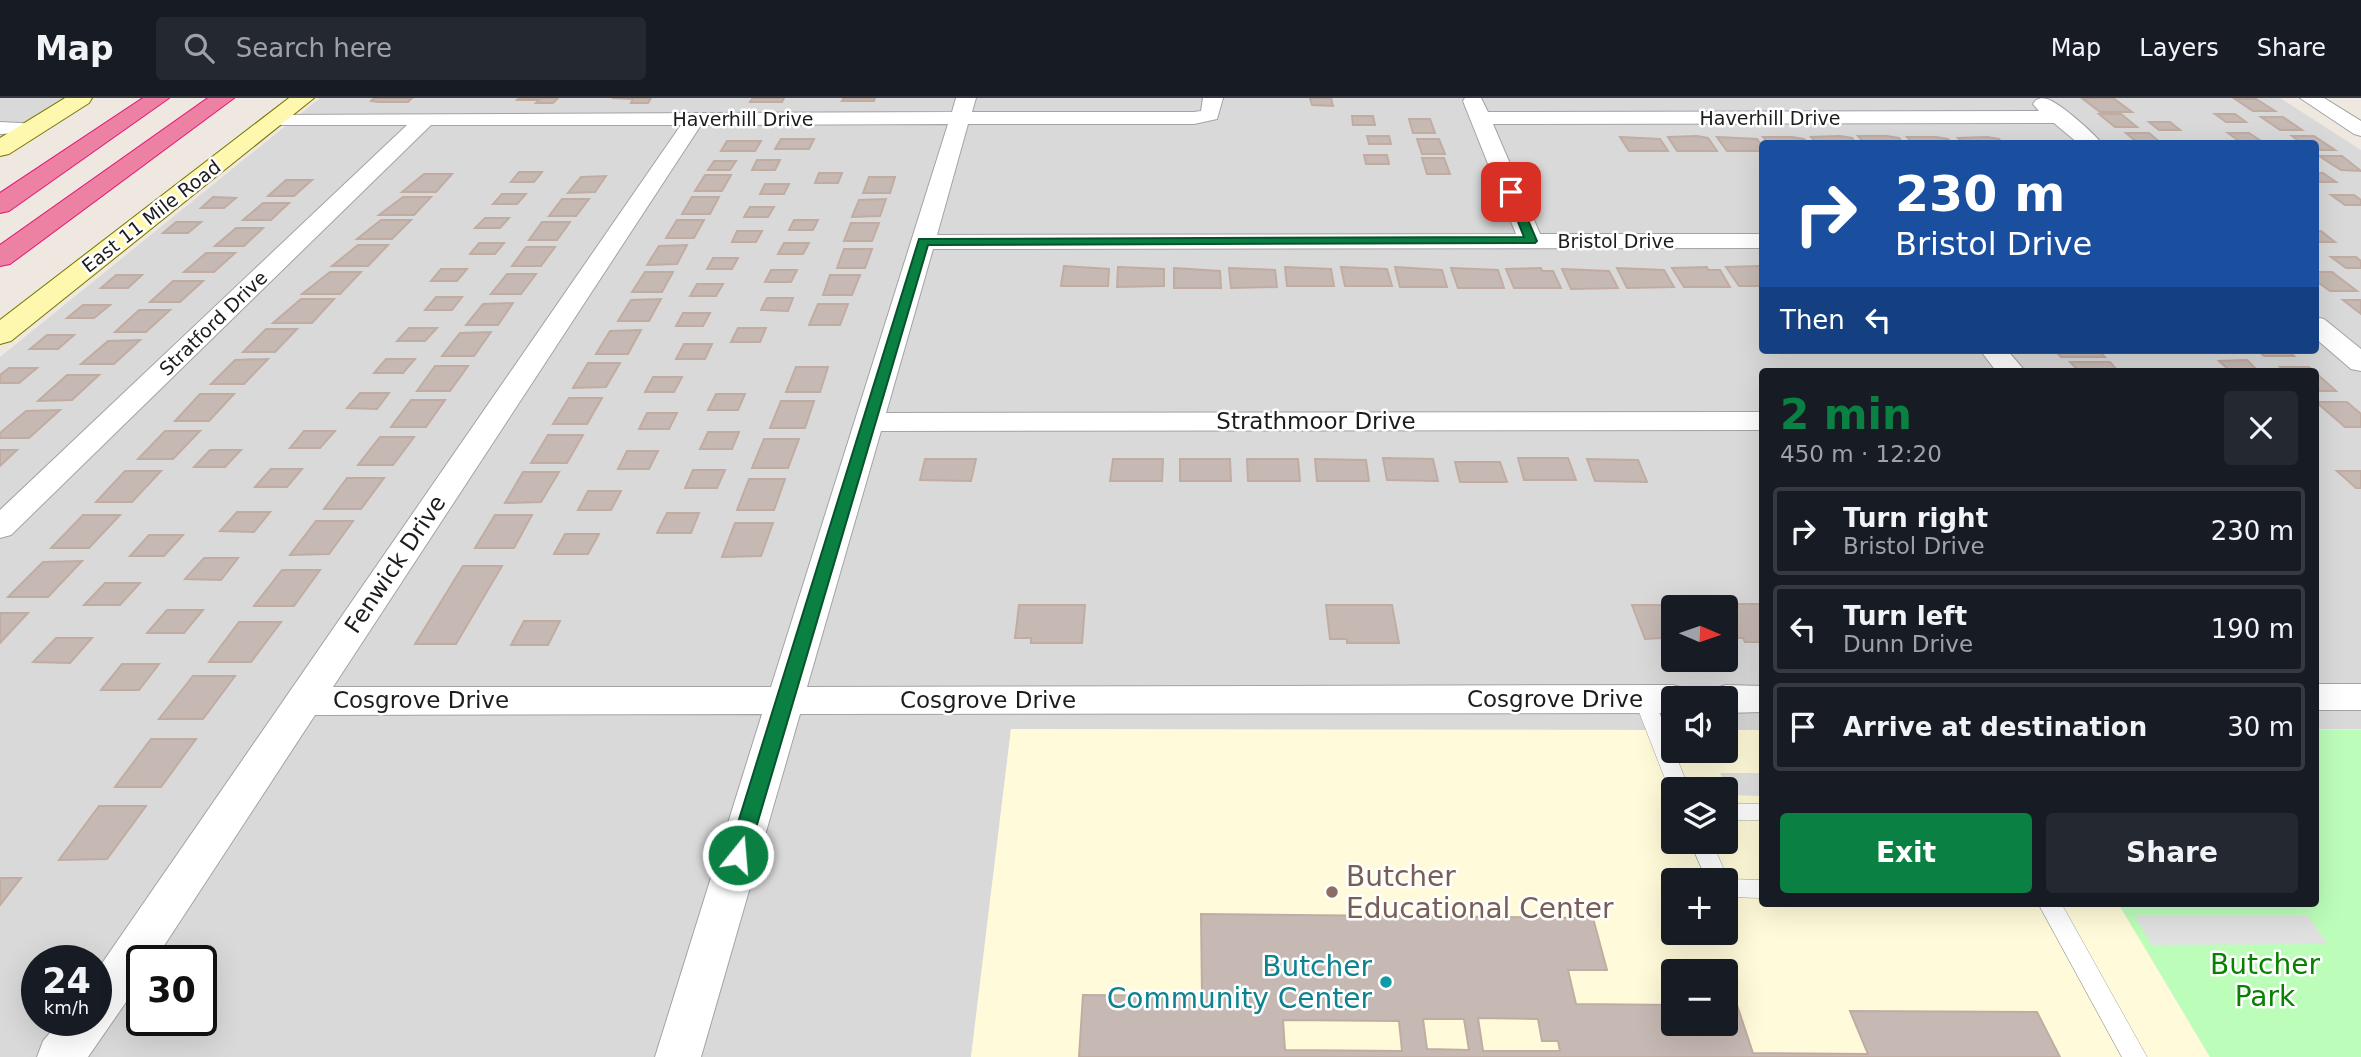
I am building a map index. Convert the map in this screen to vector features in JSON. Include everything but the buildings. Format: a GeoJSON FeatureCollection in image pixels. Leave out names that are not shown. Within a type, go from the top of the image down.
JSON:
{"type":"FeatureCollection","features":[{"type":"Feature","properties":{"kind":"highway"},"geometry":{"type":"LineString","coordinates":[[0,205],[158,98]]}},
{"type":"Feature","properties":{"kind":"highway"},"geometry":{"type":"LineString","coordinates":[[0,258],[223,98]]}},
{"type":"Feature","properties":{"kind":"main road"},"geometry":{"type":"LineString","coordinates":[[0,149],[81,98]]}},
{"type":"Feature","properties":{"kind":"main road","name":"East 11 Mile Road"},"geometry":{"type":"LineString","coordinates":[[0,335],[303,98]]}},
{"type":"Feature","properties":{"kind":"street"},"geometry":{"type":"LineString","coordinates":[[1728,98],[1744,118]]}},
{"type":"Feature","properties":{"kind":"street"},"geometry":{"type":"LineString","coordinates":[[2036,98],[2087,140]]}},
{"type":"Feature","properties":{"kind":"street"},"geometry":{"type":"LineString","coordinates":[[2311,98],[2361,130]]}},
{"type":"Feature","properties":{"kind":"street","name":"Haverhill Drive"},"geometry":{"type":"LineString","coordinates":[[276,119],[695,119],[963,109],[1176,118],[1212,106]]}},
{"type":"Feature","properties":{"kind":"street"},"geometry":{"type":"LineString","coordinates":[[1476,108],[1531,241]]}},
{"type":"Feature","properties":{"kind":"street","name":"Haverhill Drive"},"geometry":{"type":"LineString","coordinates":[[1476,108],[1744,118],[2060,117]]}},
{"type":"Feature","properties":{"kind":"street"},"geometry":{"type":"LineString","coordinates":[[678,1057],[963,109]]}},
{"type":"Feature","properties":{"kind":"street","name":"Stratford Drive"},"geometry":{"type":"LineString","coordinates":[[0,528],[425,119]]}},
{"type":"Feature","properties":{"kind":"street","name":"Fenwick Drive"},"geometry":{"type":"LineString","coordinates":[[112,986],[695,119]]}},
{"type":"Feature","properties":{"kind":"street"},"geometry":{"type":"LineString","coordinates":[[0,128],[33,128]]}},
{"type":"Feature","properties":{"kind":"street","name":"Bristol Drive"},"geometry":{"type":"LineString","coordinates":[[923,242],[1759,241]]}},
{"type":"Feature","properties":{"kind":"street"},"geometry":{"type":"LineString","coordinates":[[2319,328],[2361,363]]}},
{"type":"Feature","properties":{"kind":"street"},"geometry":{"type":"LineString","coordinates":[[1996,354],[2008,368]]}},
{"type":"Feature","properties":{"kind":"street","name":"Strathmoor Drive"},"geometry":{"type":"LineString","coordinates":[[869,422],[1759,421]]}},
{"type":"Feature","properties":{"kind":"street"},"geometry":{"type":"LineString","coordinates":[[2319,697],[2361,697]]}},
{"type":"Feature","properties":{"kind":"street","name":"Cosgrove Drive"},"geometry":{"type":"LineString","coordinates":[[302,701],[1658,699]]}},
{"type":"Feature","properties":{"kind":"street"},"geometry":{"type":"LineString","coordinates":[[1738,699],[1759,699]]}},
{"type":"Feature","properties":{"kind":"street"},"geometry":{"type":"LineString","coordinates":[[60,1057],[76,1036]]}},
{"type":"Feature","properties":{"kind":"lane"},"geometry":{"type":"LineString","coordinates":[[1658,699],[1676,777]]}},
{"type":"Feature","properties":{"kind":"lane"},"geometry":{"type":"LineString","coordinates":[[1738,812],[1759,812]]}},
{"type":"Feature","properties":{"kind":"lane"},"geometry":{"type":"LineString","coordinates":[[1738,888],[1759,889]]}},
{"type":"Feature","properties":{"kind":"lane"},"geometry":{"type":"LineString","coordinates":[[2051,907],[2135,1057]]}},
{"type":"Feature","properties":{"kind":"shaded area"},"geometry":{"type":"Polygon","coordinates":[[[0,98],[73,98],[0,143],[0,98]]]}},
{"type":"Feature","properties":{"kind":"shaded area"},"geometry":{"type":"Polygon","coordinates":[[[320,98],[2280,98],[2361,150],[2361,729],[2319,729],[2319,368],[1759,368],[1759,730],[1738,730],[1738,686],[1661,686],[1661,730],[1011,729],[971,1057],[0,1057],[0,357],[320,98]]]}},
{"type":"Feature","properties":{"kind":"shaded area","name":"Butcher Educational Center"},"geometry":{"type":"Polygon","coordinates":[[[1011,729],[1661,730],[1661,763],[1738,763],[1738,730],[1759,730],[1759,907],[2120,907],[2210,1057],[971,1057],[1011,729]]]}},
{"type":"Feature","properties":{"kind":"shaded area"},"geometry":{"type":"Polygon","coordinates":[[[1720,773],[1759,773],[1759,796],[1738,795],[1738,777],[1722,777],[1720,773]]]}},
{"type":"Feature","properties":{"kind":"shaded area"},"geometry":{"type":"Polygon","coordinates":[[[2135,916],[2308,916],[2328,944],[2152,945],[2135,916]]]}},
{"type":"Feature","properties":{"kind":"green space","name":"Butcher Park"},"geometry":{"type":"Polygon","coordinates":[[[2319,730],[2361,730],[2361,1057],[2210,1057],[2120,907],[2319,907],[2319,730]]]}},
{"type":"Feature","properties":{"kind":"place","name":"Butcher Educational Center"},"geometry":{"type":"Point","coordinates":[1332,892]}},
{"type":"Feature","properties":{"kind":"place","name":"Butcher Community Center"},"geometry":{"type":"Point","coordinates":[1386,982]}},
{"type":"Feature","properties":{"kind":"route"},"geometry":{"type":"LineString","coordinates":[[738,855],[923,242],[1531,241],[1511,192]]}}]}
